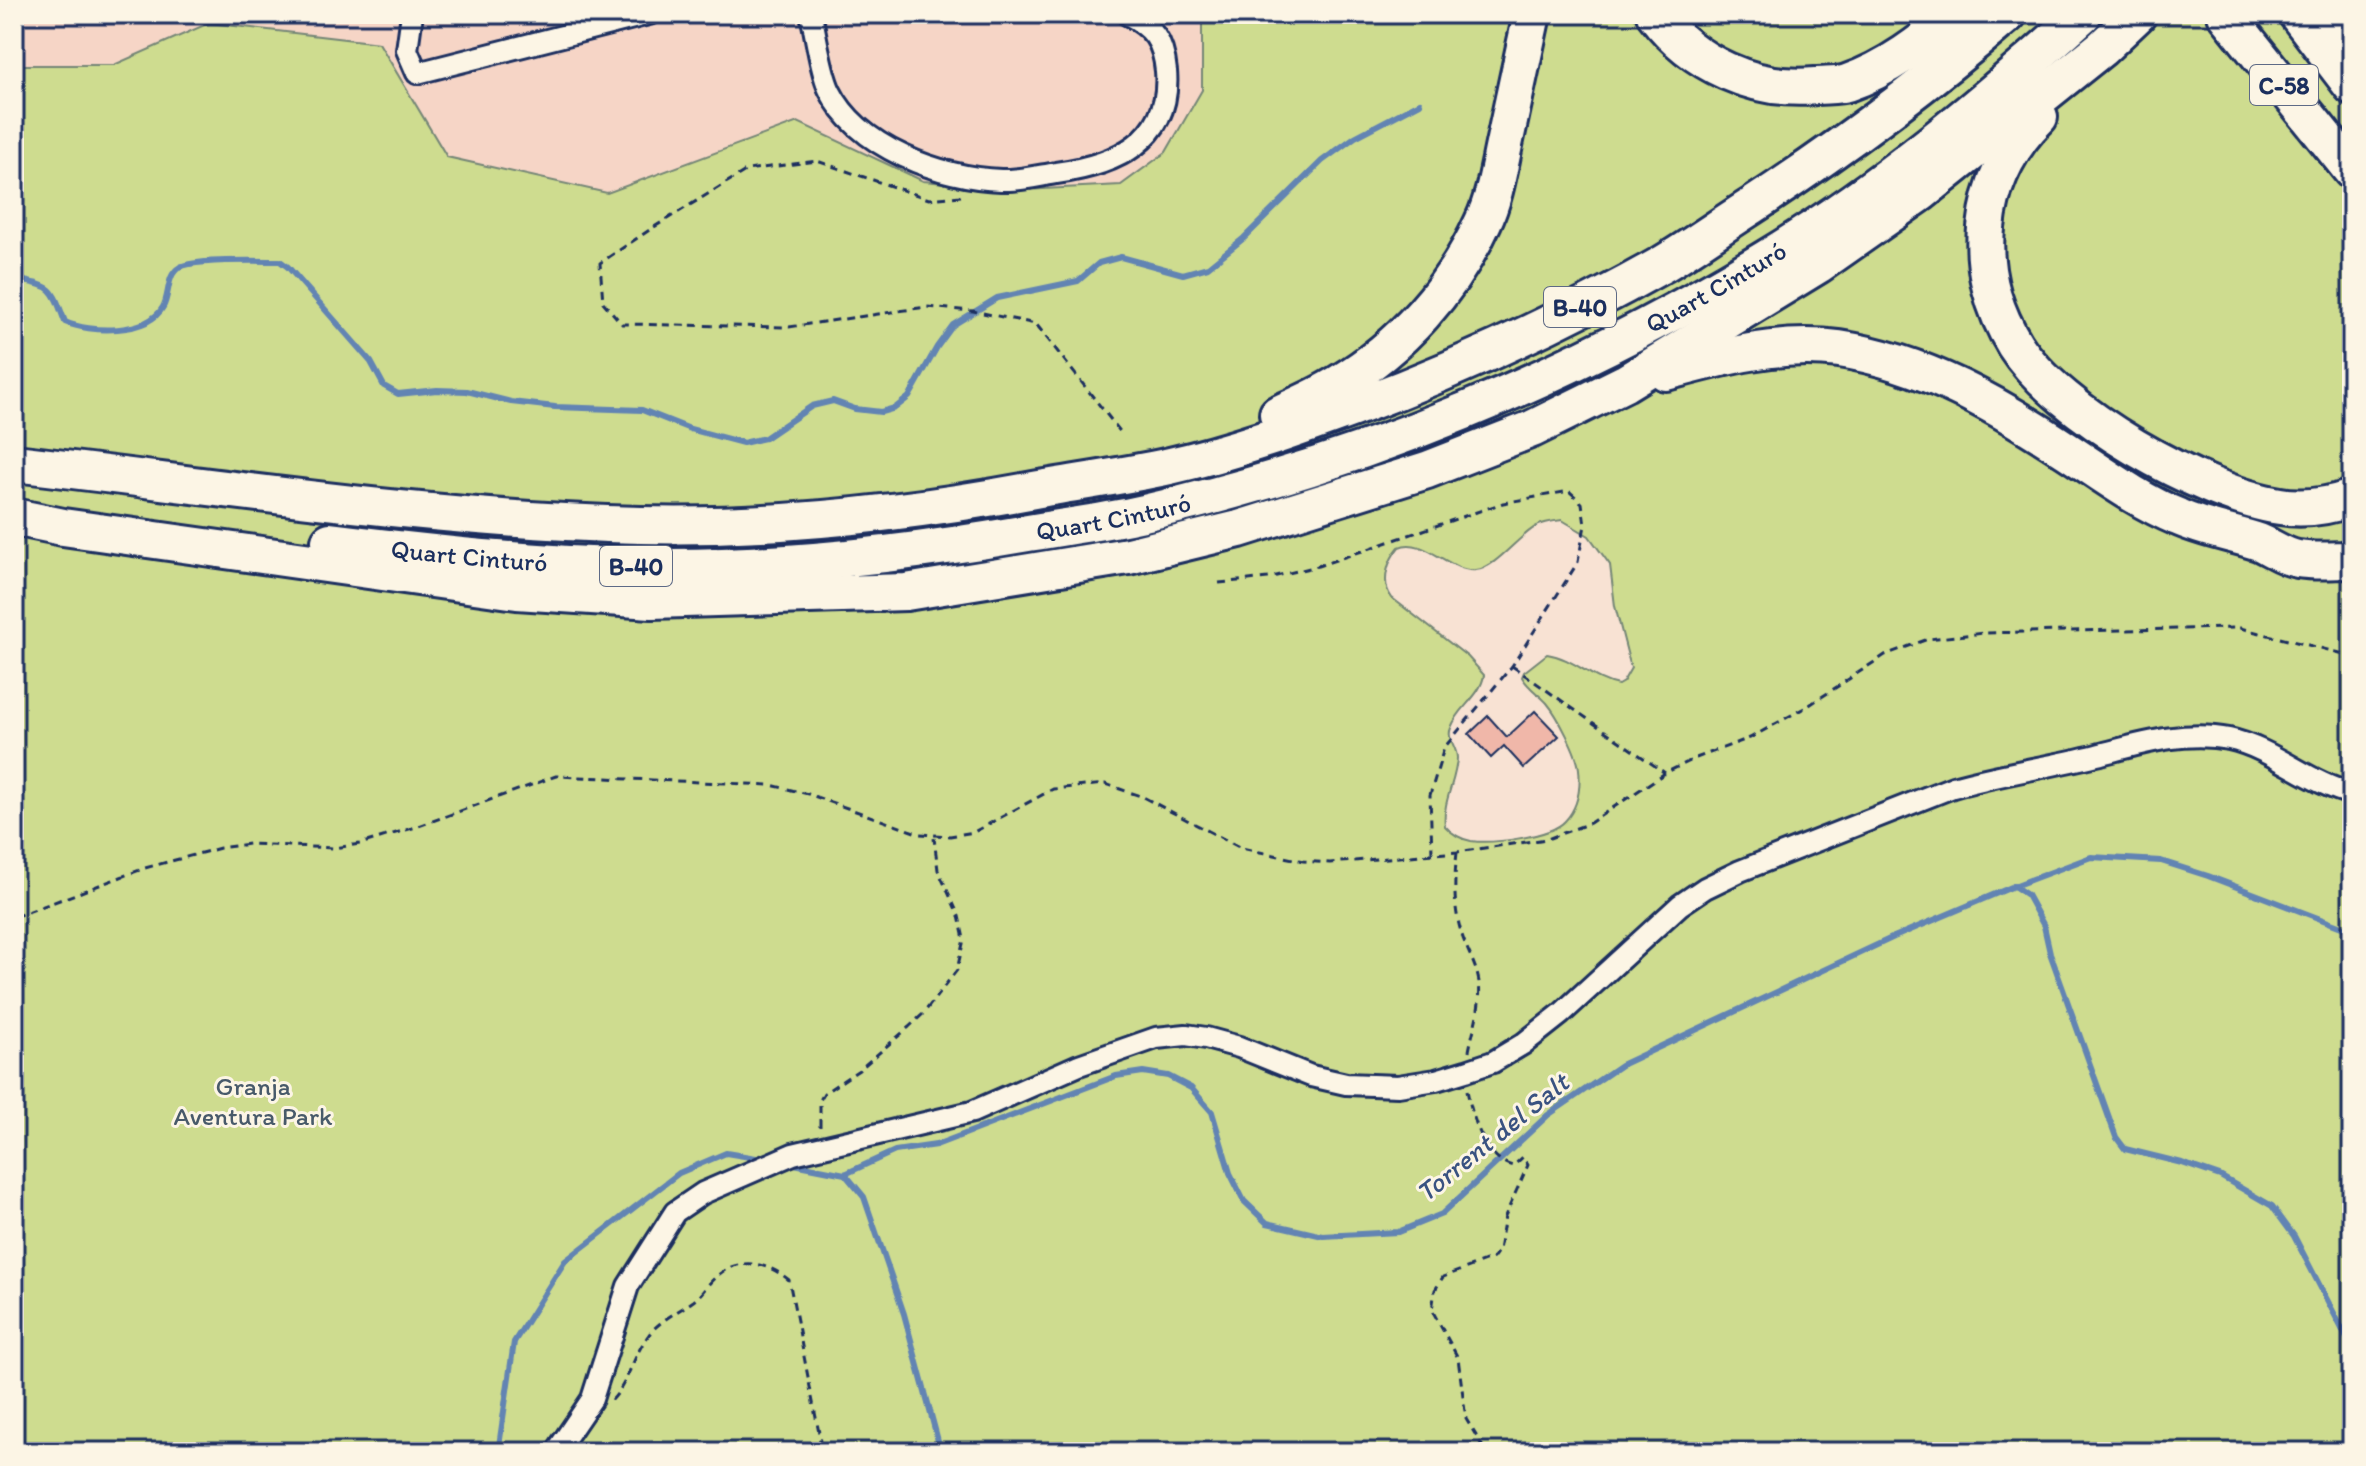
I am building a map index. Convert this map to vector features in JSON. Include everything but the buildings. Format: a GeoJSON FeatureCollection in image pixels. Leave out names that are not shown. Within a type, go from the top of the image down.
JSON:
{"type":"FeatureCollection","features":[{"type":"Feature","properties":{"kind":"highway"},"geometry":{"type":"LineString","coordinates":[[1092,479],[1146,457],[1275,416],[1337,385],[1399,340],[1435,301],[1484,221],[1496,182],[1532,14]]}},
{"type":"Feature","properties":{"kind":"highway"},"geometry":{"type":"LineString","coordinates":[[1655,14],[1667,30],[1714,66],[1754,82],[1795,88],[1845,83],[1901,58],[1956,14]]}},
{"type":"Feature","properties":{"kind":"highway","name":"Quart Cinturó"},"geometry":{"type":"LineString","coordinates":[[14,463],[375,507],[644,525],[814,520],[972,501],[1169,467],[1278,436],[1408,387],[1499,348],[1665,262],[1837,150],[1942,71],[2008,14]]}},
{"type":"Feature","properties":{"kind":"highway","name":"Quart Cinturó"},"geometry":{"type":"LineString","coordinates":[[14,504],[61,507],[444,555],[555,564],[673,567],[860,558],[1141,514],[1254,485],[1417,429],[1523,386],[1605,348],[1770,256],[1841,209],[1968,114],[2083,14]]}},
{"type":"Feature","properties":{"kind":"highway"},"geometry":{"type":"LineString","coordinates":[[14,517],[63,527],[517,591],[652,600],[906,592],[1128,556],[1239,529],[1427,470],[1532,429],[1625,383],[1818,265],[1908,202],[2102,48],[2138,14]]}},
{"type":"Feature","properties":{"kind":"highway"},"geometry":{"type":"LineString","coordinates":[[2297,14],[2352,86]]}},
{"type":"Feature","properties":{"kind":"highway"},"geometry":{"type":"LineString","coordinates":[[2340,14],[2352,29]]}},
{"type":"Feature","properties":{"kind":"highway","name":"C-58"},"geometry":{"type":"LineString","coordinates":[[2227,15],[2348,163]]}},
{"type":"Feature","properties":{"kind":"highway"},"geometry":{"type":"LineString","coordinates":[[2102,48],[2065,92],[2029,127],[1995,187],[1987,211],[1985,270],[2002,321],[2017,348],[2072,405],[2149,455],[2190,477],[2240,496],[2282,506],[2315,507],[2352,498]]}},
{"type":"Feature","properties":{"kind":"highway"},"geometry":{"type":"LineString","coordinates":[[1625,383],[1718,358],[1762,350],[1836,349],[1882,358],[1935,376],[1977,396],[2177,517],[2259,542],[2296,559],[2352,560]]}},
{"type":"Feature","properties":{"kind":"highway"},"geometry":{"type":"LineString","coordinates":[[2259,542],[2318,546],[2352,543]]}},
{"type":"Feature","properties":{"kind":"street"},"geometry":{"type":"LineString","coordinates":[[412,14],[407,50],[417,73],[649,14]]}},
{"type":"Feature","properties":{"kind":"street"},"geometry":{"type":"LineString","coordinates":[[811,14],[829,91],[853,123],[891,151],[925,166],[960,175],[1003,180],[1078,170],[1127,153],[1146,137],[1159,117],[1167,88],[1165,65],[1160,43],[1147,25],[1127,14]]}},
{"type":"Feature","properties":{"kind":"street"},"geometry":{"type":"LineString","coordinates":[[556,1452],[592,1399],[628,1286],[675,1212],[703,1193],[793,1154],[972,1112],[1079,1065],[1156,1038],[1186,1035],[1206,1038],[1239,1047],[1311,1076],[1346,1084],[1398,1086],[1466,1071],[1493,1062],[1523,1044],[1561,1014],[1680,905],[1705,888],[1740,871],[1953,787],[2097,755],[2132,744],[2167,738],[2229,739],[2255,747],[2333,789],[2352,794]]}},
{"type":"Feature","properties":{"kind":"path"},"geometry":{"type":"LineString","coordinates":[[960,175],[973,195],[929,199],[817,161],[747,170],[600,263],[603,302],[622,324],[789,327],[926,307],[973,311],[1036,324],[1122,434]]}},
{"type":"Feature","properties":{"kind":"path"},"geometry":{"type":"LineString","coordinates":[[1219,583],[1268,578],[1318,566],[1503,503],[1569,491],[1582,503],[1585,525],[1578,562],[1512,666],[1444,748],[1430,795],[1432,853]]}},
{"type":"Feature","properties":{"kind":"path"},"geometry":{"type":"LineString","coordinates":[[14,917],[145,868],[220,848],[278,844],[334,848],[360,844],[556,776],[771,785],[808,794],[934,837],[974,832],[1053,789],[1105,784],[1141,796],[1241,848],[1303,861],[1330,863],[1457,852],[1568,833],[1590,823],[1665,773],[1750,738],[1808,706],[1885,655],[1928,639],[1984,633],[2240,628],[2352,656]]}},
{"type":"Feature","properties":{"kind":"path"},"geometry":{"type":"LineString","coordinates":[[1512,666],[1665,773]]}},
{"type":"Feature","properties":{"kind":"path"},"geometry":{"type":"LineString","coordinates":[[822,1147],[820,1100],[824,1093],[859,1070],[875,1053],[909,1027],[957,970],[964,939],[959,916],[935,860],[934,837]]}},
{"type":"Feature","properties":{"kind":"path"},"geometry":{"type":"LineString","coordinates":[[1457,852],[1454,880],[1456,909],[1462,936],[1474,960],[1479,986],[1466,1071],[1471,1108],[1488,1150],[1503,1163],[1513,1166],[1523,1157],[1528,1165],[1505,1216],[1499,1250],[1493,1258],[1443,1277],[1435,1290],[1432,1310],[1458,1358],[1466,1419],[1486,1452]]}},
{"type":"Feature","properties":{"kind":"path"},"geometry":{"type":"LineString","coordinates":[[608,1405],[618,1394],[634,1357],[650,1332],[702,1295],[718,1274],[756,1262],[776,1269],[789,1280],[821,1452]]}},
{"type":"Feature","properties":{"kind":"shaded area"},"geometry":{"type":"Polygon","coordinates":[[[14,14],[1202,14],[1202,90],[1166,152],[1121,185],[1024,190],[923,181],[798,122],[607,193],[447,157],[378,43],[209,23],[114,65],[14,65],[14,14]]]}},
{"type":"Feature","properties":{"kind":"green space","name":"Granja Aventura Park"},"geometry":{"type":"Polygon","coordinates":[[[1202,14],[2352,14],[2352,1452],[14,1452],[14,65],[114,65],[209,23],[379,43],[447,157],[607,193],[798,122],[923,181],[1024,190],[1121,185],[1166,152],[1202,90],[1202,14]],[[1562,520],[1543,524],[1491,564],[1476,570],[1457,566],[1418,546],[1399,547],[1392,558],[1386,586],[1392,598],[1468,657],[1484,675],[1479,689],[1454,721],[1450,732],[1457,758],[1445,808],[1445,826],[1460,837],[1471,841],[1493,841],[1535,835],[1558,827],[1576,803],[1579,769],[1571,745],[1551,709],[1522,677],[1547,654],[1618,685],[1631,668],[1615,606],[1610,565],[1589,536],[1562,520]]]}},
{"type":"Feature","properties":{"kind":"waterway"},"geometry":{"type":"LineString","coordinates":[[14,279],[49,289],[65,322],[89,328],[117,329],[144,323],[155,316],[163,307],[172,275],[180,267],[213,262],[280,261],[371,362],[384,386],[398,394],[467,391],[511,402],[555,407],[642,410],[690,429],[743,443],[765,438],[812,406],[833,401],[855,409],[881,412],[895,408],[909,397],[953,325],[997,298],[1078,281],[1099,263],[1121,257],[1183,274],[1208,267],[1244,238],[1322,161],[1355,137],[1420,103]]}},
{"type":"Feature","properties":{"kind":"waterway","name":"Torrent del Salt"},"geometry":{"type":"LineString","coordinates":[[789,1163],[845,1174],[895,1151],[936,1145],[1116,1076],[1143,1072],[1168,1076],[1191,1088],[1212,1112],[1230,1173],[1244,1201],[1267,1223],[1323,1236],[1398,1232],[1442,1214],[1548,1115],[1621,1065],[1894,937],[2091,857],[2161,861],[2352,931]]}},
{"type":"Feature","properties":{"kind":"waterway"},"geometry":{"type":"LineString","coordinates":[[2014,886],[2027,895],[2044,926],[2050,953],[2116,1137],[2125,1149],[2220,1176],[2272,1206],[2294,1236],[2352,1348]]}},
{"type":"Feature","properties":{"kind":"waterway","name":"Torrent del Salt"},"geometry":{"type":"LineString","coordinates":[[493,1452],[499,1446],[514,1342],[565,1261],[679,1173],[726,1153],[762,1159]]}},
{"type":"Feature","properties":{"kind":"waterway"},"geometry":{"type":"LineString","coordinates":[[845,1174],[864,1197],[904,1314],[941,1452]]}}]}
